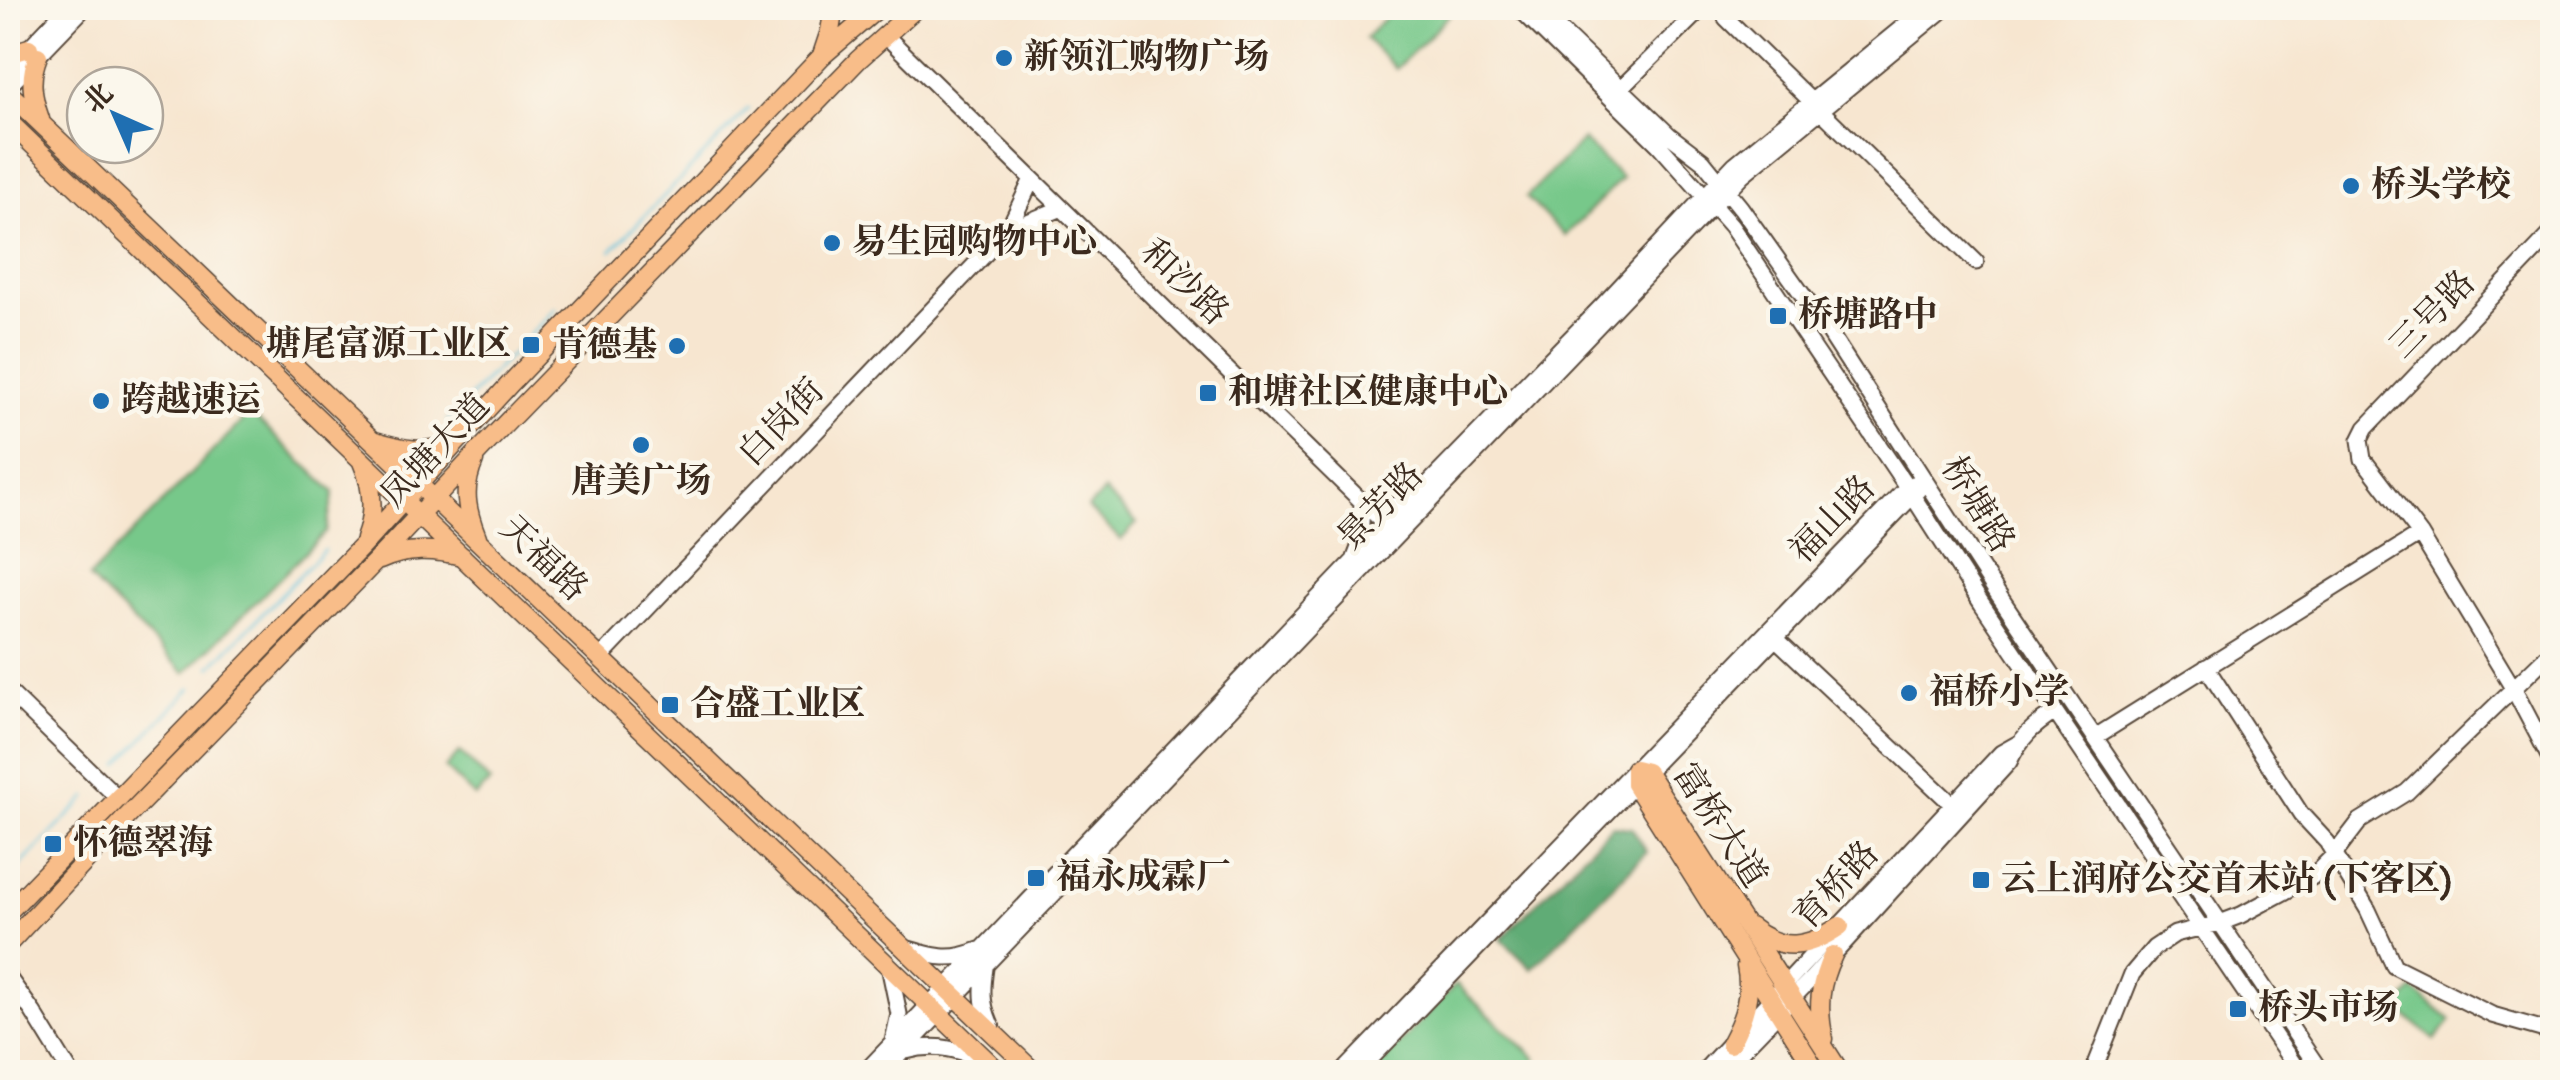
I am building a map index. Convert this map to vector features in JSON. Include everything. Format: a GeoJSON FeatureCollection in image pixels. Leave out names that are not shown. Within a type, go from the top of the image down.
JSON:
{"type":"FeatureCollection","features":[{"type":"Feature","properties":{"kind":"main road"},"geometry":{"type":"LineString","coordinates":[[822,56],[834,8]]}},
{"type":"Feature","properties":{"kind":"main road","name":"凤塘大道"},"geometry":{"type":"LineString","coordinates":[[8,944],[480,450],[884,35],[916,8]]}},
{"type":"Feature","properties":{"kind":"main road","name":"凤塘大道"},"geometry":{"type":"LineString","coordinates":[[8,912],[363,545],[868,11]]}},
{"type":"Feature","properties":{"kind":"main road","name":"和沙路"},"geometry":{"type":"LineString","coordinates":[[868,11],[884,35]]}},
{"type":"Feature","properties":{"kind":"main road"},"geometry":{"type":"LineString","coordinates":[[8,54],[33,52],[32,91],[42,124]]}},
{"type":"Feature","properties":{"kind":"main road","name":"天福路"},"geometry":{"type":"LineString","coordinates":[[8,89],[1034,1072]]}},
{"type":"Feature","properties":{"kind":"main road","name":"天福路"},"geometry":{"type":"LineString","coordinates":[[8,120],[15,133],[420,514],[992,1066]]}},
{"type":"Feature","properties":{"kind":"main road"},"geometry":{"type":"LineString","coordinates":[[372,440],[429,451],[452,443],[468,430]]}},
{"type":"Feature","properties":{"kind":"main road"},"geometry":{"type":"LineString","coordinates":[[479,542],[466,497],[471,466],[480,450]]}},
{"type":"Feature","properties":{"kind":"main road"},"geometry":{"type":"LineString","coordinates":[[360,457],[368,476],[372,506],[363,545]]}},
{"type":"Feature","properties":{"kind":"main road"},"geometry":{"type":"LineString","coordinates":[[375,562],[418,550],[464,557]]}},
{"type":"Feature","properties":{"kind":"main road","name":"富桥大道"},"geometry":{"type":"LineString","coordinates":[[1639,775],[1740,917],[1817,1072]]}},
{"type":"Feature","properties":{"kind":"main road","name":"富桥大道"},"geometry":{"type":"LineString","coordinates":[[1639,775],[1743,956],[1840,1072]]}},
{"type":"Feature","properties":{"kind":"main road"},"geometry":{"type":"LineString","coordinates":[[1740,917],[1753,930],[1782,944],[1808,944],[1840,926]]}},
{"type":"Feature","properties":{"kind":"main road"},"geometry":{"type":"LineString","coordinates":[[1828,1054],[1819,1009],[1822,982],[1833,955]]}},
{"type":"Feature","properties":{"kind":"main road"},"geometry":{"type":"LineString","coordinates":[[1730,1044],[1749,996],[1743,956]]}},
{"type":"Feature","properties":{"kind":"street"},"geometry":{"type":"LineString","coordinates":[[8,89],[67,8]]}},
{"type":"Feature","properties":{"kind":"street"},"geometry":{"type":"LineString","coordinates":[[8,70],[84,8]]}},
{"type":"Feature","properties":{"kind":"street","name":"桥塘路"},"geometry":{"type":"LineString","coordinates":[[1519,8],[1659,144],[1710,201],[1771,283],[1982,604],[2299,1072]]}},
{"type":"Feature","properties":{"kind":"street","name":"桥塘路"},"geometry":{"type":"LineString","coordinates":[[1537,8],[1724,186],[1829,332],[1998,594],[2321,1072]]}},
{"type":"Feature","properties":{"kind":"street"},"geometry":{"type":"LineString","coordinates":[[1623,90],[1702,8]]}},
{"type":"Feature","properties":{"kind":"street","name":"景芳路"},"geometry":{"type":"LineString","coordinates":[[865,1072],[898,1048],[1724,186],[1926,8]]}},
{"type":"Feature","properties":{"kind":"street","name":"景芳路"},"geometry":{"type":"LineString","coordinates":[[1816,105],[1945,8]]}},
{"type":"Feature","properties":{"kind":"street"},"geometry":{"type":"LineString","coordinates":[[1726,18],[1976,262]]}},
{"type":"Feature","properties":{"kind":"street","name":"和沙路"},"geometry":{"type":"LineString","coordinates":[[884,35],[1391,531]]}},
{"type":"Feature","properties":{"kind":"street"},"geometry":{"type":"LineString","coordinates":[[1008,230],[1032,179]]}},
{"type":"Feature","properties":{"kind":"street","name":"景芳路"},"geometry":{"type":"LineString","coordinates":[[984,958],[1354,561],[1391,531],[1410,503],[1710,201]]}},
{"type":"Feature","properties":{"kind":"street"},"geometry":{"type":"LineString","coordinates":[[1008,230],[1062,208]]}},
{"type":"Feature","properties":{"kind":"street","name":"白岗街"},"geometry":{"type":"LineString","coordinates":[[600,658],[1008,230]]}},
{"type":"Feature","properties":{"kind":"street","name":"三号路"},"geometry":{"type":"LineString","coordinates":[[2420,534],[2363,459],[2360,440],[2366,428],[2552,233]]}},
{"type":"Feature","properties":{"kind":"street","name":"福山路"},"geometry":{"type":"LineString","coordinates":[[1357,1072],[1772,634],[1926,479]]}},
{"type":"Feature","properties":{"kind":"street"},"geometry":{"type":"LineString","coordinates":[[1354,561],[1360,544],[1362,502],[1398,506],[1410,503]]}},
{"type":"Feature","properties":{"kind":"street"},"geometry":{"type":"LineString","coordinates":[[2096,737],[2420,534],[2513,688],[2552,762]]}},
{"type":"Feature","properties":{"kind":"street"},"geometry":{"type":"LineString","coordinates":[[1772,634],[1953,805]]}},
{"type":"Feature","properties":{"kind":"street"},"geometry":{"type":"LineString","coordinates":[[2092,1072],[2126,988],[2154,948],[2175,934],[2241,914],[2312,877],[2334,856],[2360,821],[2407,792],[2552,655]]}},
{"type":"Feature","properties":{"kind":"street"},"geometry":{"type":"LineString","coordinates":[[2206,667],[2301,814],[2327,842],[2368,910],[2394,966],[2492,1014],[2552,1032]]}},
{"type":"Feature","properties":{"kind":"street"},"geometry":{"type":"LineString","coordinates":[[8,691],[118,799]]}},
{"type":"Feature","properties":{"kind":"street","name":"育桥路"},"geometry":{"type":"LineString","coordinates":[[1703,1072],[1833,955],[2009,762],[2027,732],[2055,712]]}},
{"type":"Feature","properties":{"kind":"street","name":"育桥路"},"geometry":{"type":"LineString","coordinates":[[1721,1072],[1840,926],[2001,753],[2017,744]]}},
{"type":"Feature","properties":{"kind":"street","name":"福山路"},"geometry":{"type":"LineString","coordinates":[[1343,1072],[1639,775]]}},
{"type":"Feature","properties":{"kind":"street"},"geometry":{"type":"LineString","coordinates":[[904,948],[940,958],[984,958],[981,994],[996,1036]]}},
{"type":"Feature","properties":{"kind":"street"},"geometry":{"type":"LineString","coordinates":[[888,966],[899,1014],[898,1048],[949,1046],[992,1066]]}},
{"type":"Feature","properties":{"kind":"street"},"geometry":{"type":"LineString","coordinates":[[8,977],[70,1072]]}},
{"type":"Feature","properties":{"kind":"street","name":"景芳路"},"geometry":{"type":"LineString","coordinates":[[883,1072],[898,1048]]}},
{"type":"Feature","properties":{"kind":"green space"},"geometry":{"type":"Polygon","coordinates":[[[1395,8],[1455,9],[1396,69],[1365,38],[1395,8]]]}},
{"type":"Feature","properties":{"kind":"green space"},"geometry":{"type":"Polygon","coordinates":[[[1583,140],[1622,178],[1565,236],[1526,197],[1583,140]]]}},
{"type":"Feature","properties":{"kind":"green space"},"geometry":{"type":"Polygon","coordinates":[[[250,413],[334,492],[326,532],[185,673],[89,578],[250,413]]]}},
{"type":"Feature","properties":{"kind":"green space"},"geometry":{"type":"Polygon","coordinates":[[[1104,491],[1137,523],[1121,540],[1088,508],[1104,491]]]}},
{"type":"Feature","properties":{"kind":"green space"},"geometry":{"type":"Polygon","coordinates":[[[460,752],[490,782],[475,797],[445,768],[460,752]]]}},
{"type":"Feature","properties":{"kind":"green space"},"geometry":{"type":"Polygon","coordinates":[[[1612,826],[1632,828],[1647,852],[1532,969],[1501,939],[1612,826]]]}},
{"type":"Feature","properties":{"kind":"green space"},"geometry":{"type":"Polygon","coordinates":[[[1456,984],[1535,1058],[1538,1072],[1372,1072],[1456,984]]]}},
{"type":"Feature","properties":{"kind":"green space"},"geometry":{"type":"Polygon","coordinates":[[[2413,990],[2451,1020],[2435,1040],[2397,1009],[2413,990]]]}},
{"type":"Feature","properties":{"kind":"waterway"},"geometry":{"type":"LineString","coordinates":[[611,251],[748,109]]}},
{"type":"Feature","properties":{"kind":"waterway"},"geometry":{"type":"LineString","coordinates":[[447,421],[556,308]]}},
{"type":"Feature","properties":{"kind":"waterway"},"geometry":{"type":"LineString","coordinates":[[211,667],[324,550]]}},
{"type":"Feature","properties":{"kind":"waterway"},"geometry":{"type":"LineString","coordinates":[[119,764],[191,688]]}},
{"type":"Feature","properties":{"kind":"waterway"},"geometry":{"type":"LineString","coordinates":[[15,871],[87,797]]}},
{"type":"Feature","properties":{"kind":"place","name":"新领汇购物广场"},"geometry":{"type":"Point","coordinates":[1004,58]}},
{"type":"Feature","properties":{"kind":"place","name":"桥头学校"},"geometry":{"type":"Point","coordinates":[2351,186]}},
{"type":"Feature","properties":{"kind":"place","name":"易生园购物中心"},"geometry":{"type":"Point","coordinates":[832,243]}},
{"type":"Feature","properties":{"kind":"place","name":"桥塘路中"},"geometry":{"type":"Point","coordinates":[1778,316]}},
{"type":"Feature","properties":{"kind":"place","name":"塘尾富源工业区"},"geometry":{"type":"Point","coordinates":[531,345]}},
{"type":"Feature","properties":{"kind":"place","name":"肯德基"},"geometry":{"type":"Point","coordinates":[677,346]}},
{"type":"Feature","properties":{"kind":"place","name":"和塘社区健康中心"},"geometry":{"type":"Point","coordinates":[1208,393]}},
{"type":"Feature","properties":{"kind":"place","name":"跨越速运"},"geometry":{"type":"Point","coordinates":[101,401]}},
{"type":"Feature","properties":{"kind":"place","name":"唐美广场"},"geometry":{"type":"Point","coordinates":[641,445]}},
{"type":"Feature","properties":{"kind":"place","name":"福桥小学"},"geometry":{"type":"Point","coordinates":[1909,693]}},
{"type":"Feature","properties":{"kind":"place","name":"合盛工业区"},"geometry":{"type":"Point","coordinates":[670,705]}},
{"type":"Feature","properties":{"kind":"place","name":"怀德翠海"},"geometry":{"type":"Point","coordinates":[53,844]}},
{"type":"Feature","properties":{"kind":"place","name":"福永成霖厂"},"geometry":{"type":"Point","coordinates":[1036,878]}},
{"type":"Feature","properties":{"kind":"place","name":"云上润府公交首末站 (下客区)"},"geometry":{"type":"Point","coordinates":[1981,880]}},
{"type":"Feature","properties":{"kind":"place","name":"桥头市场"},"geometry":{"type":"Point","coordinates":[2238,1009]}}]}
